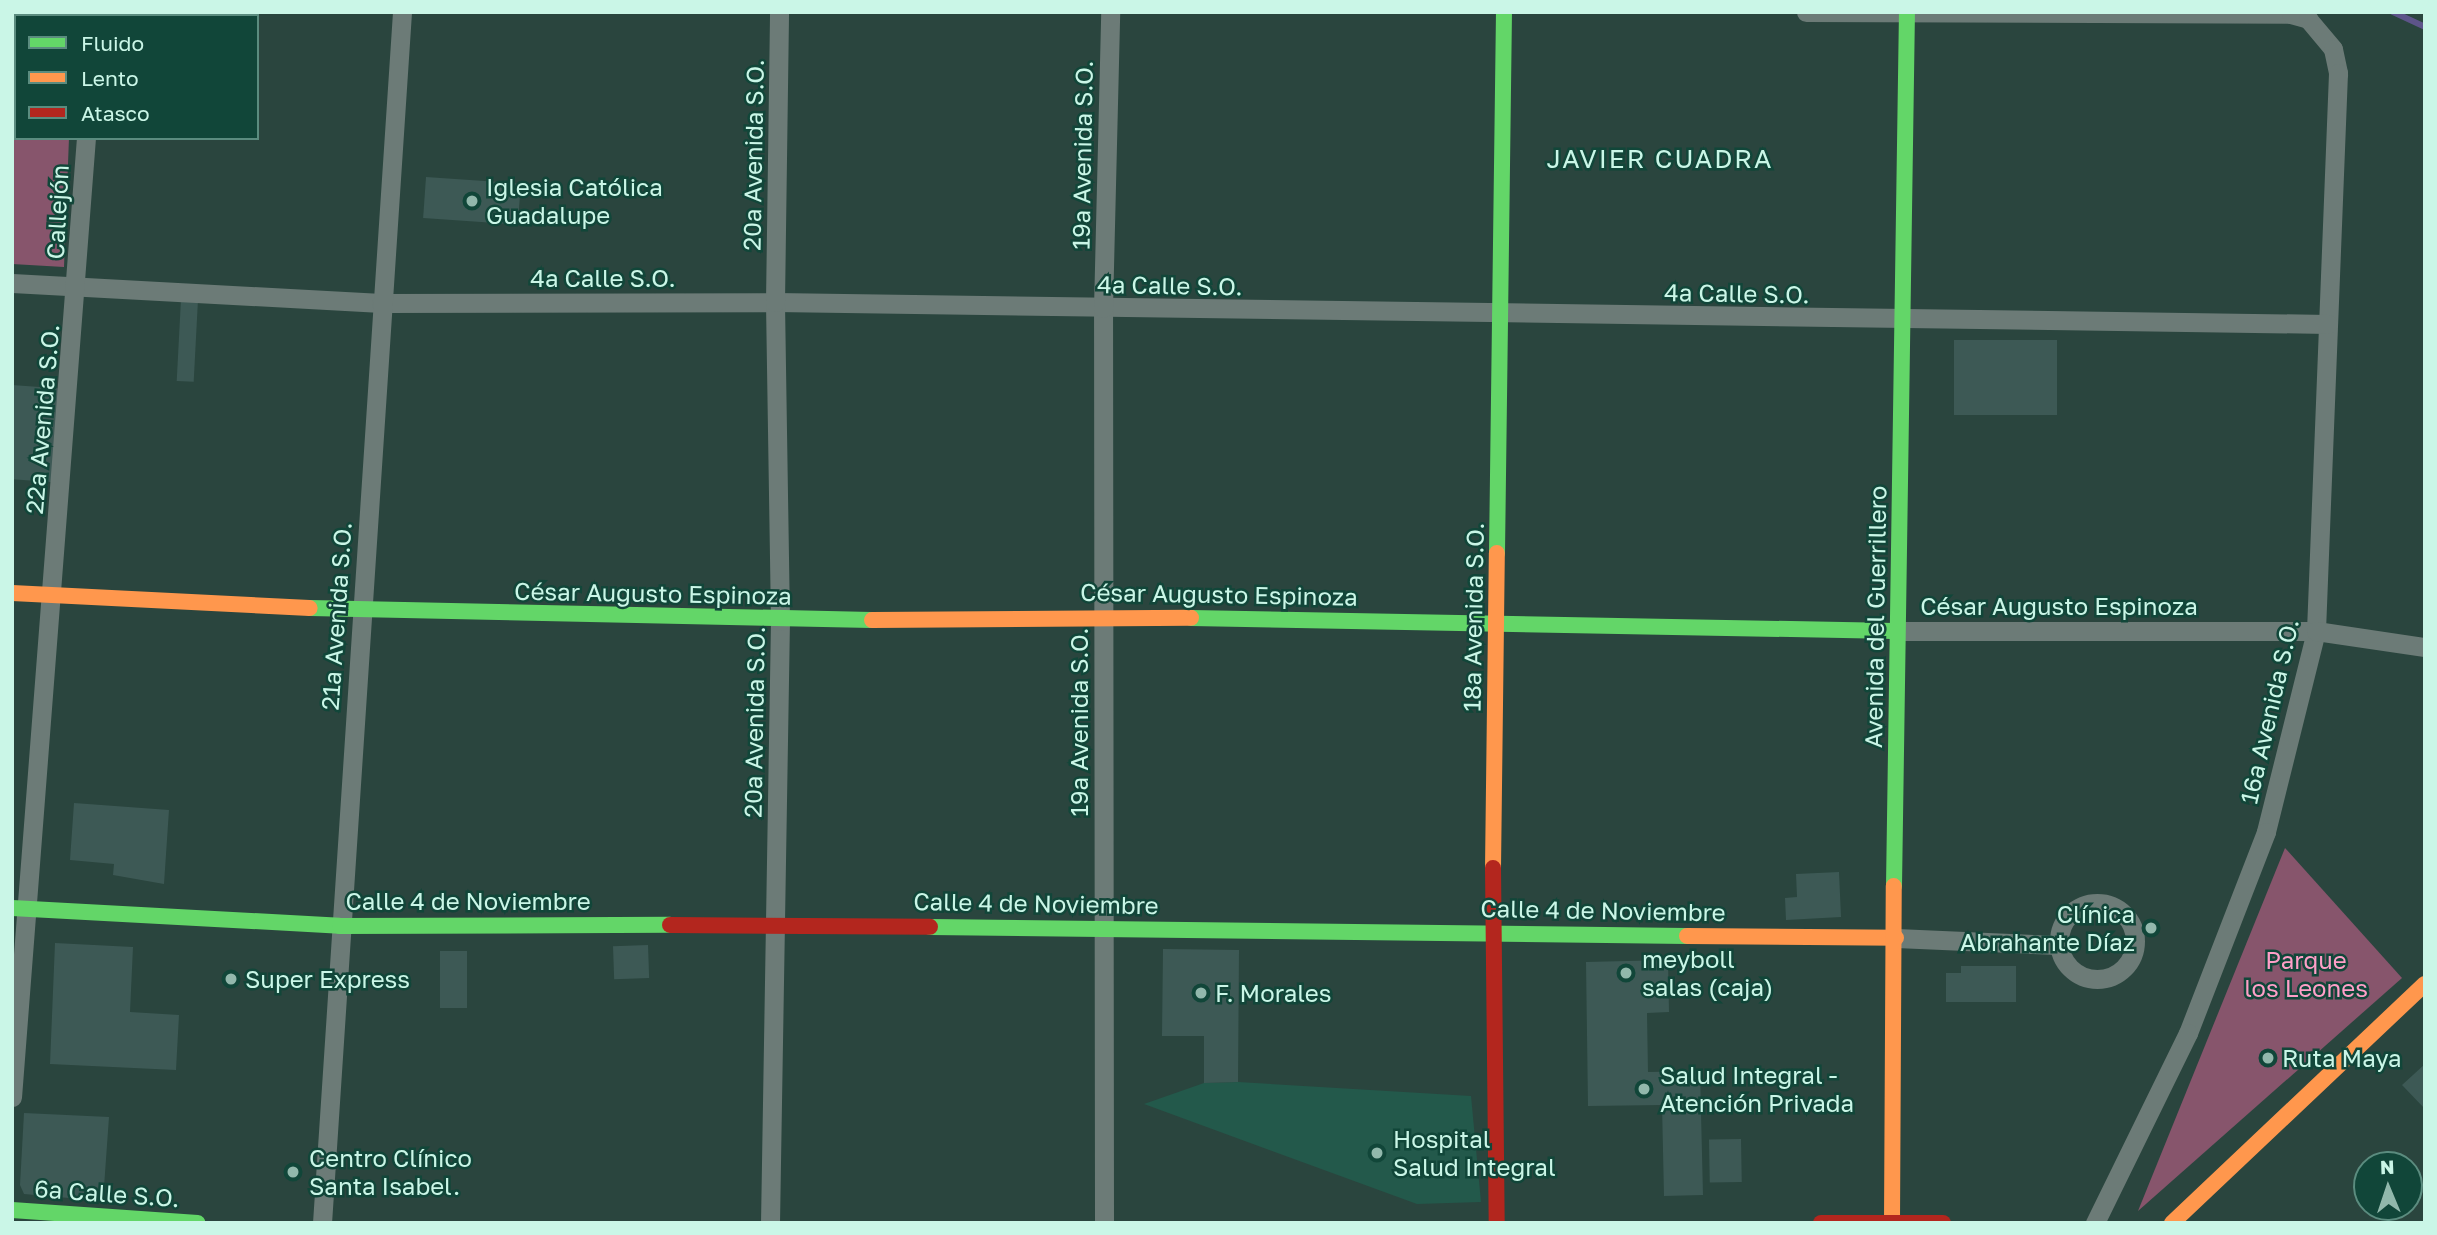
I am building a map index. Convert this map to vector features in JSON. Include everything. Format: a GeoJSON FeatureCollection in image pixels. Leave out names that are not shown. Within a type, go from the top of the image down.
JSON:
{"type":"FeatureCollection","features":[{"type":"Feature","properties":{"kind":"main road","name":"18a Avenida S.O."},"geometry":{"type":"LineString","coordinates":[[1497,1223],[1492,933],[1504,12]]}},
{"type":"Feature","properties":{"kind":"main road","name":"Avenida del Guerrillero"},"geometry":{"type":"LineString","coordinates":[[1892,1222],[1896,938],[1895,631],[1905,320],[1907,13]]}},
{"type":"Feature","properties":{"kind":"main road","name":"César Augusto Espinoza"},"geometry":{"type":"LineString","coordinates":[[12,593],[361,611],[780,621],[1104,616],[1895,631]]}},
{"type":"Feature","properties":{"kind":"main road","name":"Calle 4 de Noviembre"},"geometry":{"type":"LineString","coordinates":[[20,909],[340,926],[776,925],[1896,938]]}},
{"type":"Feature","properties":{"kind":"main road"},"geometry":{"type":"LineString","coordinates":[[2172,1223],[2425,984]]}},
{"type":"Feature","properties":{"kind":"main road","name":"6a Calle S.O."},"geometry":{"type":"LineString","coordinates":[[12,1210],[198,1223]]}},
{"type":"Feature","properties":{"kind":"main road"},"geometry":{"type":"LineString","coordinates":[[1821,1223],[1943,1223]]}},
{"type":"Feature","properties":{"kind":"street","name":"21a Avenida S.O."},"geometry":{"type":"LineString","coordinates":[[322,1223],[402,12]]}},
{"type":"Feature","properties":{"kind":"street","name":"20a Avenida S.O."},"geometry":{"type":"LineString","coordinates":[[770,1223],[780,621],[775,302],[779,12]]}},
{"type":"Feature","properties":{"kind":"street","name":"19a Avenida S.O."},"geometry":{"type":"LineString","coordinates":[[1104,1223],[1101,929],[1103,308],[1110,12]]}},
{"type":"Feature","properties":{"kind":"street"},"geometry":{"type":"LineString","coordinates":[[1806,12],[1907,13]]}},
{"type":"Feature","properties":{"kind":"street","name":"16a Avenida S.O."},"geometry":{"type":"LineString","coordinates":[[1907,13],[2291,14],[2308,19],[2333,49],[2338,73],[2316,631],[2266,832],[2188,1032],[2095,1223]]}},
{"type":"Feature","properties":{"kind":"street","name":"Callejón"},"geometry":{"type":"LineString","coordinates":[[77,289],[86,140]]}},
{"type":"Feature","properties":{"kind":"street","name":"4a Calle S.O."},"geometry":{"type":"LineString","coordinates":[[12,282],[77,289],[381,303],[775,302],[2328,324]]}},
{"type":"Feature","properties":{"kind":"street","name":"22a Avenida S.O."},"geometry":{"type":"LineString","coordinates":[[12,1097],[20,909],[52,594],[77,289]]}},
{"type":"Feature","properties":{"kind":"street","name":"César Augusto Espinoza"},"geometry":{"type":"LineString","coordinates":[[1895,631],[2316,631],[2425,648]]}},
{"type":"Feature","properties":{"kind":"street","name":"Calle 4 de Noviembre"},"geometry":{"type":"LineString","coordinates":[[1896,938],[2059,945]]}},
{"type":"Feature","properties":{"kind":"shaded area","name":"Hospital Salud Integral"},"geometry":{"type":"Polygon","coordinates":[[[1238,1082],[1471,1096],[1481,1202],[1417,1204],[1144,1104],[1204,1083],[1238,1082]]]}},
{"type":"Feature","properties":{"kind":"green space"},"geometry":{"type":"Polygon","coordinates":[[[12,12],[73,12],[14,14],[14,140],[69,140],[64,267],[12,264],[12,12]]]}},
{"type":"Feature","properties":{"kind":"green space","name":"Parque los Leones"},"geometry":{"type":"Polygon","coordinates":[[[2285,848],[2402,978],[2138,1211],[2285,848]]]}},
{"type":"Feature","properties":{"kind":"building","name":"Iglesia Católica Guadalupe"},"geometry":{"type":"Polygon","coordinates":[[[426,177],[521,184],[518,225],[423,218],[426,177]]]}},
{"type":"Feature","properties":{"kind":"building"},"geometry":{"type":"Polygon","coordinates":[[[181,299],[198,300],[194,382],[177,381],[181,299]]]}},
{"type":"Feature","properties":{"kind":"building"},"geometry":{"type":"Polygon","coordinates":[[[1954,340],[2057,340],[2057,415],[1954,415],[1954,340]]]}},
{"type":"Feature","properties":{"kind":"building"},"geometry":{"type":"Polygon","coordinates":[[[12,385],[64,389],[57,482],[12,479],[12,385]]]}},
{"type":"Feature","properties":{"kind":"building"},"geometry":{"type":"Polygon","coordinates":[[[74,803],[169,810],[164,884],[113,875],[114,864],[70,860],[74,803]]]}},
{"type":"Feature","properties":{"kind":"building"},"geometry":{"type":"Polygon","coordinates":[[[1839,872],[1841,917],[1786,920],[1785,898],[1797,897],[1796,874],[1839,872]]]}},
{"type":"Feature","properties":{"kind":"building"},"geometry":{"type":"Polygon","coordinates":[[[55,943],[133,947],[130,1012],[179,1015],[176,1070],[50,1064],[55,943]]]}},
{"type":"Feature","properties":{"kind":"building"},"geometry":{"type":"Polygon","coordinates":[[[648,945],[649,978],[614,979],[613,946],[648,945]]]}},
{"type":"Feature","properties":{"kind":"building","name":"F. Morales"},"geometry":{"type":"Polygon","coordinates":[[[1163,949],[1239,950],[1238,1082],[1204,1083],[1204,1036],[1162,1036],[1163,949]]]}},
{"type":"Feature","properties":{"kind":"building"},"geometry":{"type":"Polygon","coordinates":[[[440,951],[467,951],[467,1008],[440,1008],[440,951]]]}},
{"type":"Feature","properties":{"kind":"building","name":"Salud Integral - Atención Privada"},"geometry":{"type":"Polygon","coordinates":[[[1668,960],[1669,1012],[1647,1013],[1648,1072],[1700,1071],[1703,1195],[1664,1196],[1662,1105],[1588,1106],[1586,962],[1668,960]]]}},
{"type":"Feature","properties":{"kind":"building"},"geometry":{"type":"Polygon","coordinates":[[[1961,966],[2016,966],[2016,1002],[1946,1002],[1946,973],[1961,973],[1961,966]]]}},
{"type":"Feature","properties":{"kind":"building"},"geometry":{"type":"Polygon","coordinates":[[[2425,1064],[2425,1109],[2402,1085],[2425,1064]]]}},
{"type":"Feature","properties":{"kind":"building"},"geometry":{"type":"Polygon","coordinates":[[[24,1113],[109,1117],[103,1201],[24,1194],[20,1185],[24,1113]]]}},
{"type":"Feature","properties":{"kind":"building"},"geometry":{"type":"Polygon","coordinates":[[[1741,1139],[1742,1182],[1710,1183],[1709,1140],[1741,1139]]]}},
{"type":"Feature","properties":{"kind":"waterway"},"geometry":{"type":"LineString","coordinates":[[2393,12],[2425,27]]}},
{"type":"Feature","properties":{"kind":"traffic: fast"},"geometry":{"type":"LineString","coordinates":[[1497,553],[1504,12]]}},
{"type":"Feature","properties":{"kind":"traffic: fast"},"geometry":{"type":"LineString","coordinates":[[1894,886],[1907,12]]}},
{"type":"Feature","properties":{"kind":"traffic: fast"},"geometry":{"type":"LineString","coordinates":[[310,608],[872,620]]}},
{"type":"Feature","properties":{"kind":"traffic: fast"},"geometry":{"type":"LineString","coordinates":[[1191,618],[1895,631]]}},
{"type":"Feature","properties":{"kind":"traffic: fast"},"geometry":{"type":"LineString","coordinates":[[12,908],[340,926],[670,925]]}},
{"type":"Feature","properties":{"kind":"traffic: fast"},"geometry":{"type":"LineString","coordinates":[[930,927],[1687,936]]}},
{"type":"Feature","properties":{"kind":"traffic: fast"},"geometry":{"type":"LineString","coordinates":[[12,1210],[198,1223]]}},
{"type":"Feature","properties":{"kind":"traffic: slow"},"geometry":{"type":"LineString","coordinates":[[1493,868],[1497,553]]}},
{"type":"Feature","properties":{"kind":"traffic: slow"},"geometry":{"type":"LineString","coordinates":[[12,593],[310,608]]}},
{"type":"Feature","properties":{"kind":"traffic: slow"},"geometry":{"type":"LineString","coordinates":[[872,620],[1191,618]]}},
{"type":"Feature","properties":{"kind":"traffic: slow"},"geometry":{"type":"LineString","coordinates":[[1892,1223],[1894,886]]}},
{"type":"Feature","properties":{"kind":"traffic: slow"},"geometry":{"type":"LineString","coordinates":[[1687,936],[1896,938]]}},
{"type":"Feature","properties":{"kind":"traffic: slow"},"geometry":{"type":"LineString","coordinates":[[2172,1223],[2425,984]]}},
{"type":"Feature","properties":{"kind":"traffic: jam"},"geometry":{"type":"LineString","coordinates":[[1493,868],[1497,1223]]}},
{"type":"Feature","properties":{"kind":"traffic: jam"},"geometry":{"type":"LineString","coordinates":[[670,925],[930,927]]}},
{"type":"Feature","properties":{"kind":"traffic: jam"},"geometry":{"type":"LineString","coordinates":[[1821,1223],[1943,1223]]}},
{"type":"Feature","properties":{"kind":"place","name":"Iglesia Católica Guadalupe"},"geometry":{"type":"Point","coordinates":[472,201]}},
{"type":"Feature","properties":{"kind":"place","name":"Clínica Abrahante Díaz"},"geometry":{"type":"Point","coordinates":[2151,928]}},
{"type":"Feature","properties":{"kind":"place","name":"meyboll salas (caja)"},"geometry":{"type":"Point","coordinates":[1626,973]}},
{"type":"Feature","properties":{"kind":"place","name":"Super Express"},"geometry":{"type":"Point","coordinates":[231,979]}},
{"type":"Feature","properties":{"kind":"place","name":"F. Morales"},"geometry":{"type":"Point","coordinates":[1201,993]}},
{"type":"Feature","properties":{"kind":"place","name":"Ruta Maya"},"geometry":{"type":"Point","coordinates":[2268,1058]}},
{"type":"Feature","properties":{"kind":"place","name":"Salud Integral - Atención Privada"},"geometry":{"type":"Point","coordinates":[1644,1089]}},
{"type":"Feature","properties":{"kind":"place","name":"Hospital Salud Integral"},"geometry":{"type":"Point","coordinates":[1377,1153]}},
{"type":"Feature","properties":{"kind":"place","name":"Centro Clínico Santa Isabel."},"geometry":{"type":"Point","coordinates":[293,1172]}},
{"type":"Feature","properties":{"kind":"district","name":"JAVIER CUADRA"},"geometry":{"type":"Point","coordinates":[1660,159]}}]}
